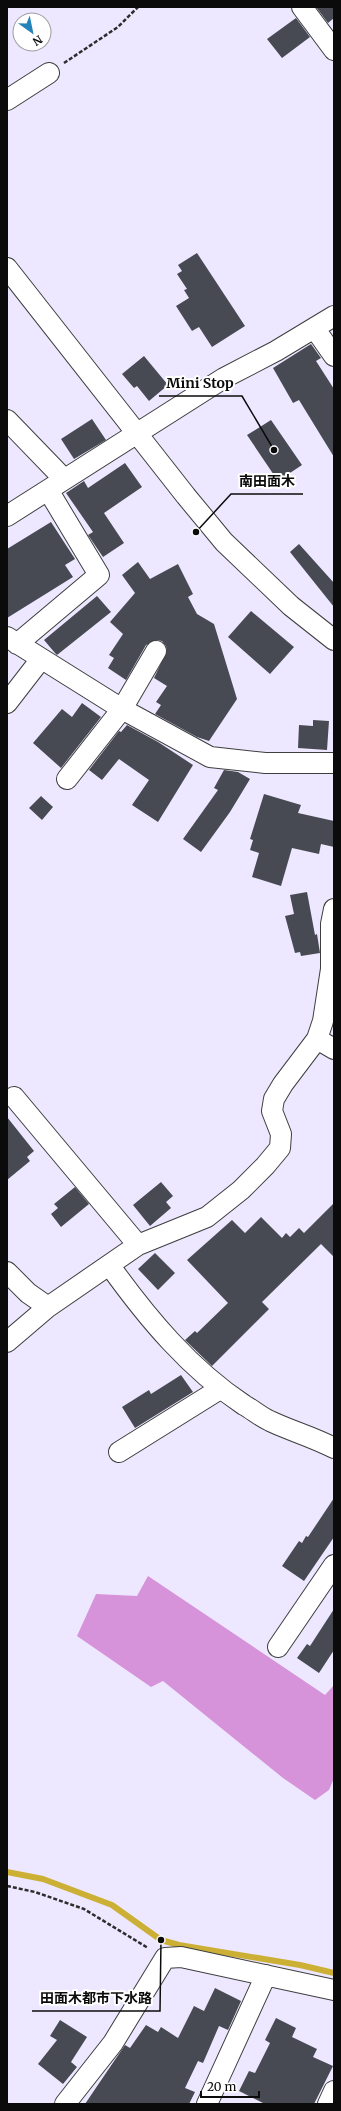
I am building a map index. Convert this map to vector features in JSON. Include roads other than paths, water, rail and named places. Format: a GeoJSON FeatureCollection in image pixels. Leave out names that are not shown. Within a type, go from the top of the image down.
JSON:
{"type":"FeatureCollection","features":[{"type":"Feature","properties":{"kind":"street"},"geometry":{"type":"LineString","coordinates":[[302,7],[334,50]]}},
{"type":"Feature","properties":{"kind":"street"},"geometry":{"type":"LineString","coordinates":[[7,100],[49,73]]}},
{"type":"Feature","properties":{"kind":"street"},"geometry":{"type":"LineString","coordinates":[[7,268],[186,496],[224,542],[291,606],[334,640]]}},
{"type":"Feature","properties":{"kind":"street"},"geometry":{"type":"LineString","coordinates":[[7,516],[224,378],[315,329],[334,316]]}},
{"type":"Feature","properties":{"kind":"street"},"geometry":{"type":"LineString","coordinates":[[315,329],[334,356]]}},
{"type":"Feature","properties":{"kind":"street"},"geometry":{"type":"LineString","coordinates":[[7,420],[64,480]]}},
{"type":"Feature","properties":{"kind":"street"},"geometry":{"type":"LineString","coordinates":[[48,490],[99,575],[12,641],[122,709],[210,757],[265,763],[334,763]]}},
{"type":"Feature","properties":{"kind":"street"},"geometry":{"type":"LineString","coordinates":[[67,779],[122,709],[156,651]]}},
{"type":"Feature","properties":{"kind":"street"},"geometry":{"type":"LineString","coordinates":[[7,703],[41,659]]}},
{"type":"Feature","properties":{"kind":"street"},"geometry":{"type":"LineString","coordinates":[[7,1342],[48,1307],[110,1266],[138,1245],[207,1217],[241,1190],[265,1166],[280,1148],[281,1134],[272,1111],[274,1099],[283,1084],[317,1039],[323,1021],[333,964],[330,924],[334,909]]}},
{"type":"Feature","properties":{"kind":"street"},"geometry":{"type":"LineString","coordinates":[[317,1039],[334,1049]]}},
{"type":"Feature","properties":{"kind":"street"},"geometry":{"type":"LineString","coordinates":[[14,1097],[138,1245]]}},
{"type":"Feature","properties":{"kind":"street"},"geometry":{"type":"LineString","coordinates":[[110,1266],[138,1306],[170,1342],[220,1389],[269,1421],[334,1448]]}},
{"type":"Feature","properties":{"kind":"street"},"geometry":{"type":"LineString","coordinates":[[7,1272],[28,1293],[48,1307]]}},
{"type":"Feature","properties":{"kind":"street"},"geometry":{"type":"LineString","coordinates":[[119,1452],[220,1389]]}},
{"type":"Feature","properties":{"kind":"street"},"geometry":{"type":"LineString","coordinates":[[278,1647],[334,1565]]}},
{"type":"Feature","properties":{"kind":"street"},"geometry":{"type":"LineString","coordinates":[[65,2104],[112,2043],[165,1958],[181,1957],[334,1990]]}},
{"type":"Feature","properties":{"kind":"street"},"geometry":{"type":"LineString","coordinates":[[207,2104],[266,1975]]}},
{"type":"Feature","properties":{"kind":"street"},"geometry":{"type":"LineString","coordinates":[[328,2104],[334,2091]]}},
{"type":"Feature","properties":{"kind":"waterway"},"geometry":{"type":"LineString","coordinates":[[7,1872],[43,1879],[112,1905],[161,1940],[179,1945],[300,1965],[334,1973]]}},
{"type":"Feature","properties":{"kind":"place","name":"Mini Stop"},"geometry":{"type":"Point","coordinates":[274,450]}},
{"type":"Feature","properties":{"kind":"place","name":"南田面木"},"geometry":{"type":"Point","coordinates":[196,532]}},
{"type":"Feature","properties":{"kind":"place","name":"田面木都市下水路"},"geometry":{"type":"Point","coordinates":[161,1940]}}]}
